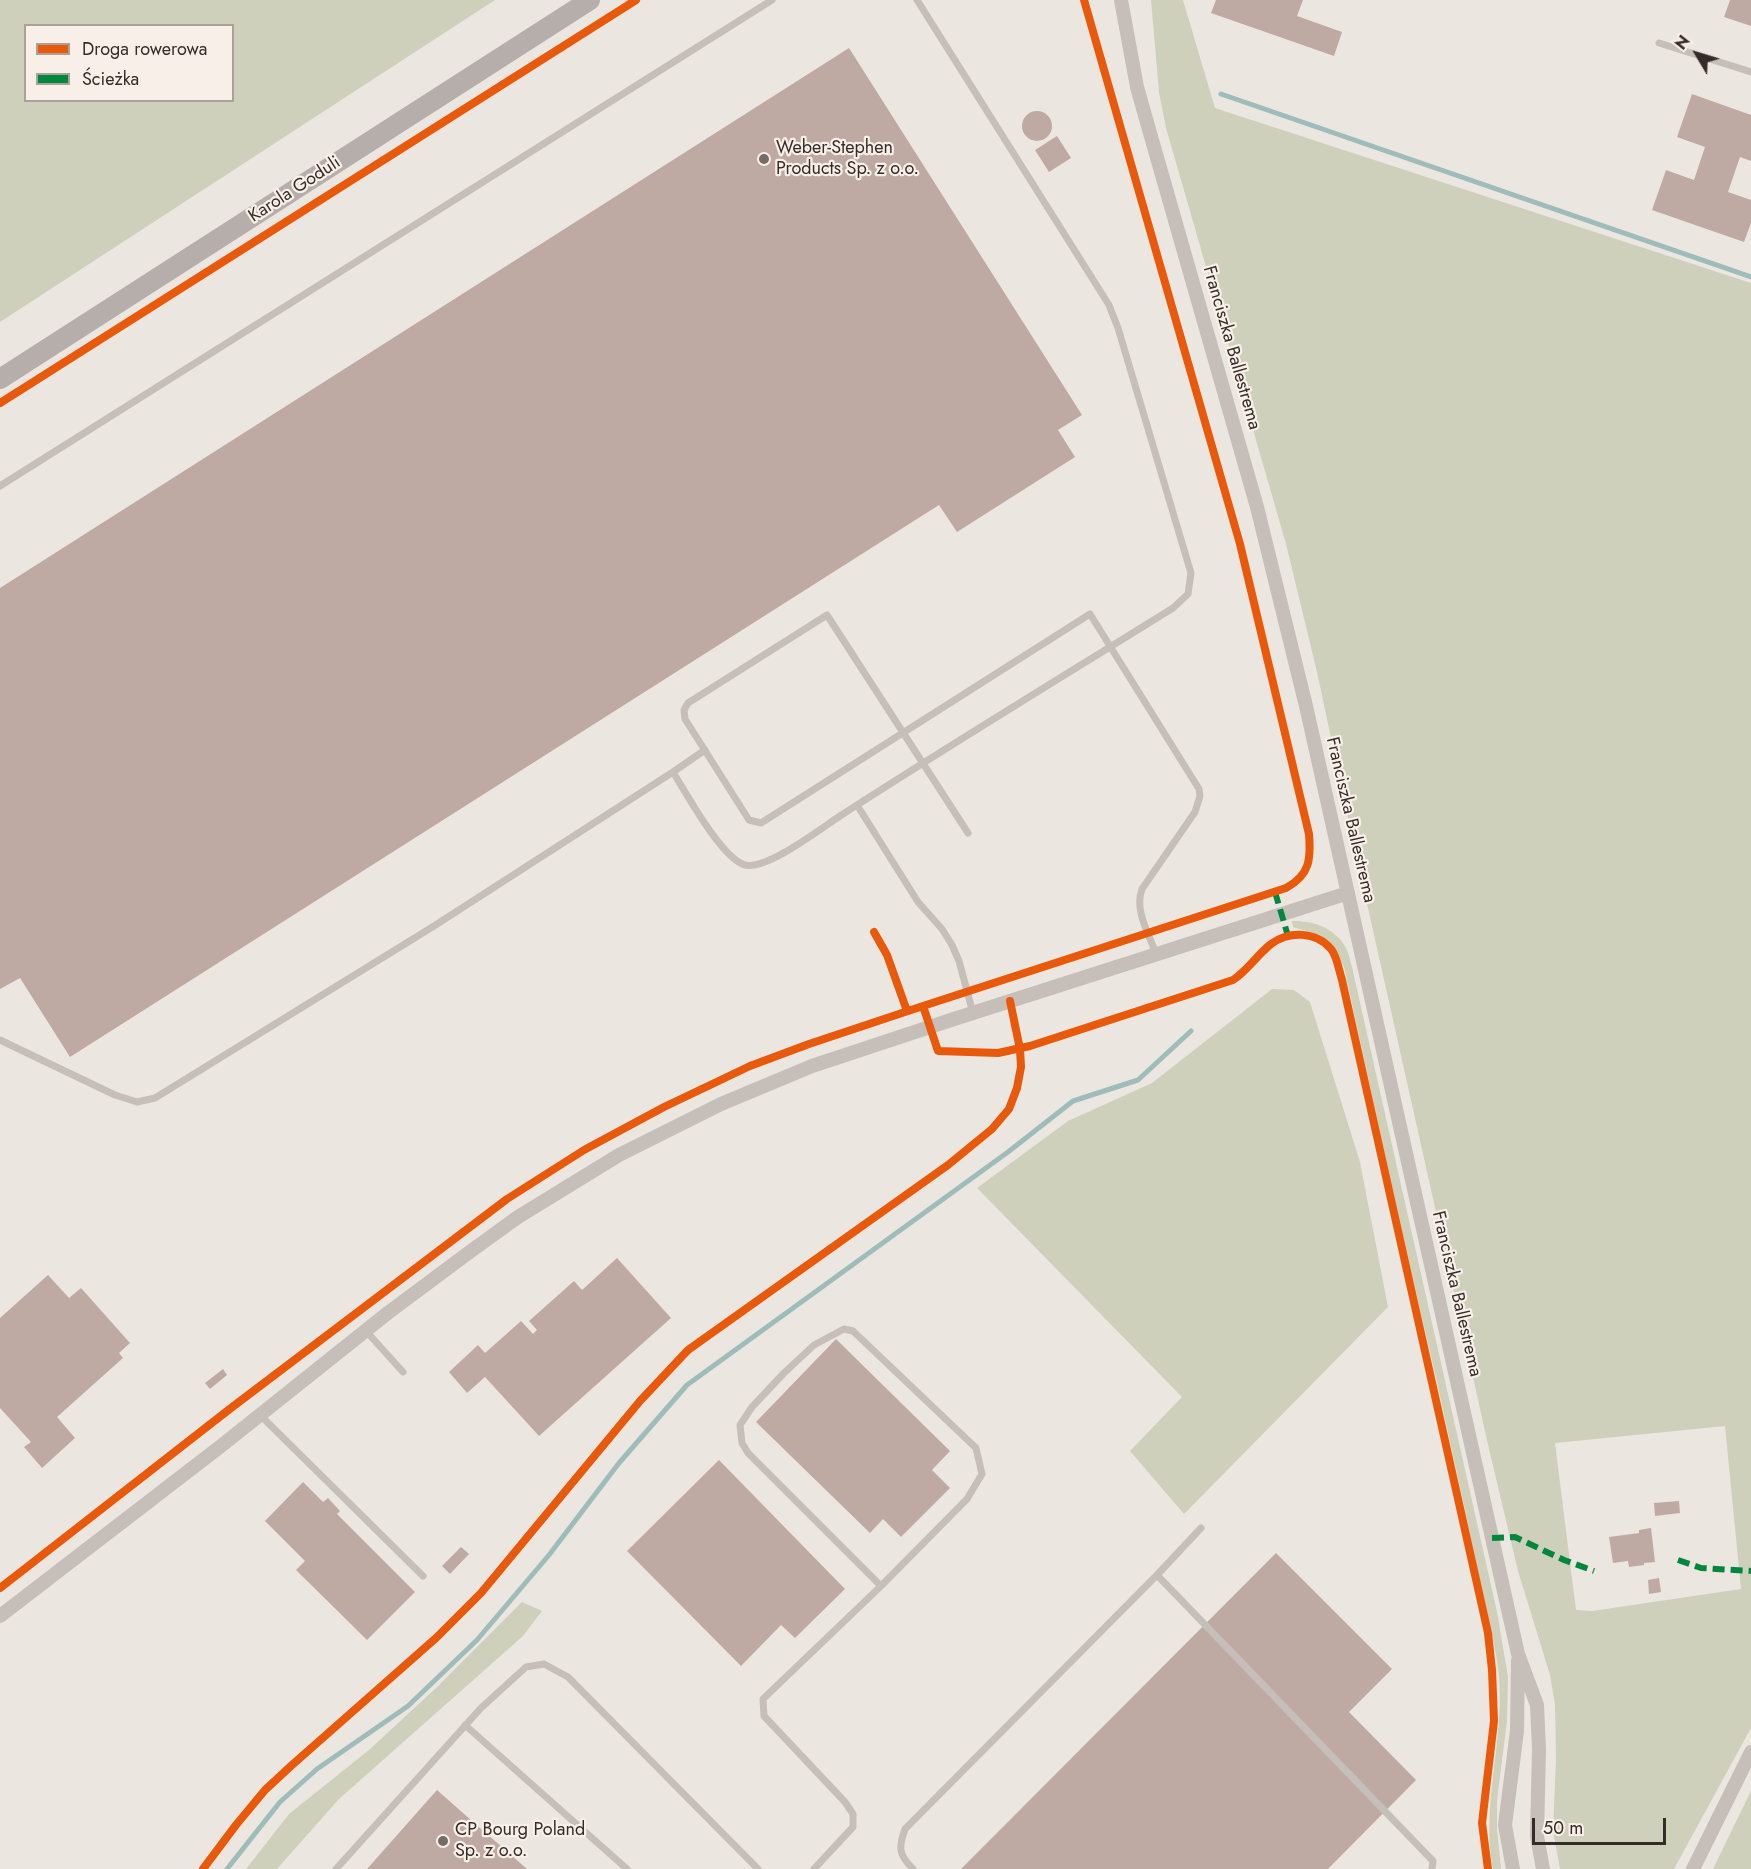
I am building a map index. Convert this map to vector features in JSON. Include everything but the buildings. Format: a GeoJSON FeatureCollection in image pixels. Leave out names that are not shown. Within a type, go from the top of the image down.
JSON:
{"type":"FeatureCollection","features":[{"type":"Feature","properties":{"kind":"street","name":"Karola Goduli"},"geometry":{"type":"LineString","coordinates":[[0,379],[590,0]]}},
{"type":"Feature","properties":{"kind":"street","name":"Franciszka Ballestrema"},"geometry":{"type":"LineString","coordinates":[[1121,0],[1137,87],[1268,548],[1309,718],[1518,1654],[1537,1705],[1539,1749],[1537,1836],[1543,1869]]}},
{"type":"Feature","properties":{"kind":"street"},"geometry":{"type":"LineString","coordinates":[[0,1616],[366,1330],[519,1216],[619,1155],[671,1127],[731,1099],[812,1066],[1348,893]]}},
{"type":"Feature","properties":{"kind":"street","name":"Franciszka Ballestrema"},"geometry":{"type":"LineString","coordinates":[[1513,1869],[1505,1825],[1517,1731],[1518,1654]]}},
{"type":"Feature","properties":{"kind":"street"},"geometry":{"type":"LineString","coordinates":[[1693,1869],[1751,1752]]}},
{"type":"Feature","properties":{"kind":"lane"},"geometry":{"type":"LineString","coordinates":[[0,486],[772,0]]}},
{"type":"Feature","properties":{"kind":"lane"},"geometry":{"type":"LineString","coordinates":[[673,772],[720,846],[732,858],[745,865],[756,865],[773,860],[1173,608],[1188,594],[1191,573],[1118,328],[1109,305],[917,0]]}},
{"type":"Feature","properties":{"kind":"lane"},"geometry":{"type":"LineString","coordinates":[[1659,43],[1751,72]]}},
{"type":"Feature","properties":{"kind":"lane"},"geometry":{"type":"LineString","coordinates":[[968,834],[903,732],[827,615],[688,703],[684,710],[685,719],[749,820],[761,823],[903,732],[1090,614],[1197,783],[1200,796],[1195,812],[1142,889],[1139,897],[1141,913],[1156,954]]}},
{"type":"Feature","properties":{"kind":"lane"},"geometry":{"type":"LineString","coordinates":[[0,1040],[115,1095],[136,1102],[155,1098],[424,932],[705,750]]}},
{"type":"Feature","properties":{"kind":"lane"},"geometry":{"type":"LineString","coordinates":[[857,805],[918,902],[942,929],[952,945],[974,1013]]}},
{"type":"Feature","properties":{"kind":"lane"},"geometry":{"type":"LineString","coordinates":[[203,1869],[265,1790],[436,1638],[481,1593],[640,1401],[688,1350],[948,1165],[992,1130],[1009,1108],[1017,1088],[1021,1067],[1020,1049],[1010,1001]]}},
{"type":"Feature","properties":{"kind":"lane"},"geometry":{"type":"LineString","coordinates":[[813,1869],[853,1827],[853,1814],[845,1802],[764,1716],[763,1699],[882,1586],[967,1499],[982,1474],[976,1448],[853,1331],[844,1329],[814,1345],[752,1407],[740,1425],[741,1443],[748,1453],[882,1586]]}},
{"type":"Feature","properties":{"kind":"lane"},"geometry":{"type":"LineString","coordinates":[[366,1330],[402,1372]]}},
{"type":"Feature","properties":{"kind":"lane"},"geometry":{"type":"LineString","coordinates":[[260,1415],[423,1576]]}},
{"type":"Feature","properties":{"kind":"lane"},"geometry":{"type":"LineString","coordinates":[[913,1869],[903,1859],[899,1844],[905,1829],[1201,1528]]}},
{"type":"Feature","properties":{"kind":"lane"},"geometry":{"type":"LineString","coordinates":[[1157,1575],[1433,1861],[1432,1869]]}},
{"type":"Feature","properties":{"kind":"lane"},"geometry":{"type":"LineString","coordinates":[[336,1869],[481,1708],[526,1667],[544,1664],[568,1677],[758,1869]]}},
{"type":"Feature","properties":{"kind":"lane"},"geometry":{"type":"LineString","coordinates":[[465,1725],[627,1869]]}},
{"type":"Feature","properties":{"kind":"green space"},"geometry":{"type":"Polygon","coordinates":[[[0,0],[495,0],[0,322],[0,0]]]}},
{"type":"Feature","properties":{"kind":"green space"},"geometry":{"type":"Polygon","coordinates":[[[1151,0],[1183,0],[1215,108],[1751,283],[1751,1728],[1674,1869],[1560,1869],[1553,1831],[1556,1759],[1555,1705],[1550,1675],[1518,1571],[1489,1449],[1317,672],[1286,544],[1166,128],[1159,92],[1151,0]],[[1725,1426],[1555,1443],[1576,1610],[1592,1611],[1741,1589],[1725,1426]]]}},
{"type":"Feature","properties":{"kind":"green space"},"geometry":{"type":"Polygon","coordinates":[[[1292,921],[1307,922],[1330,930],[1342,941],[1349,955],[1497,1612],[1508,1677],[1507,1721],[1497,1800],[1501,1869],[1493,1869],[1490,1844],[1491,1794],[1499,1718],[1498,1667],[1435,1373],[1344,967],[1332,945],[1320,935],[1293,927],[1292,921]]]}},
{"type":"Feature","properties":{"kind":"green space"},"geometry":{"type":"Polygon","coordinates":[[[1272,989],[1294,990],[1310,1002],[1360,1162],[1388,1307],[1184,1514],[1130,1451],[1182,1397],[977,1188],[1068,1121],[1152,1083],[1272,989]]]}},
{"type":"Feature","properties":{"kind":"green space"},"geometry":{"type":"Polygon","coordinates":[[[522,1602],[542,1611],[523,1636],[339,1799],[277,1869],[246,1869],[289,1814],[369,1750],[436,1688],[522,1602]]]}},
{"type":"Feature","properties":{"kind":"green space"},"geometry":{"type":"Polygon","coordinates":[[[1751,1791],[1751,1869],[1713,1869],[1749,1795],[1751,1791]]]}},
{"type":"Feature","properties":{"kind":"waterway"},"geometry":{"type":"LineString","coordinates":[[1221,94],[1751,277]]}},
{"type":"Feature","properties":{"kind":"waterway"},"geometry":{"type":"LineString","coordinates":[[227,1869],[280,1802],[317,1769],[408,1706],[477,1640],[549,1555],[619,1463],[687,1385],[1008,1152],[1073,1101],[1138,1080],[1191,1031]]}},
{"type":"Feature","properties":{"kind":"marked path"},"geometry":{"type":"LineString","coordinates":[[1275,892],[1288,936]]}},
{"type":"Feature","properties":{"kind":"marked path"},"geometry":{"type":"LineString","coordinates":[[1492,1538],[1515,1537],[1594,1571]]}},
{"type":"Feature","properties":{"kind":"marked path"},"geometry":{"type":"LineString","coordinates":[[1678,1560],[1701,1568],[1751,1571]]}},
{"type":"Feature","properties":{"kind":"cycle path"},"geometry":{"type":"LineString","coordinates":[[0,403],[636,0]]}},
{"type":"Feature","properties":{"kind":"cycle path"},"geometry":{"type":"LineString","coordinates":[[0,1588],[231,1408],[507,1199],[584,1150],[664,1107],[750,1066],[923,1006],[1286,888],[1300,878],[1309,859],[1309,834],[1240,544],[1084,0]]}},
{"type":"Feature","properties":{"kind":"cycle path"},"geometry":{"type":"LineString","coordinates":[[874,932],[887,955],[907,1011]]}},
{"type":"Feature","properties":{"kind":"cycle path"},"geometry":{"type":"LineString","coordinates":[[923,1006],[938,1051],[998,1053],[1030,1046],[1233,980],[1271,944],[1286,937],[1310,936],[1325,943],[1333,952],[1342,980],[1488,1633],[1494,1721],[1482,1823],[1488,1869]]}},
{"type":"Feature","properties":{"kind":"cycle path"},"geometry":{"type":"LineString","coordinates":[[203,1869],[265,1790],[436,1638],[481,1593],[640,1401],[688,1350],[948,1165],[992,1129],[1009,1109],[1017,1088],[1021,1067],[1020,1049],[1010,1001]]}},
{"type":"Feature","properties":{"kind":"place","name":"Weber-Stephen Products Sp. z o.o."},"geometry":{"type":"Point","coordinates":[764,159]}},
{"type":"Feature","properties":{"kind":"place","name":"CP Bourg Poland Sp. z o.o."},"geometry":{"type":"Point","coordinates":[443,1841]}}]}
